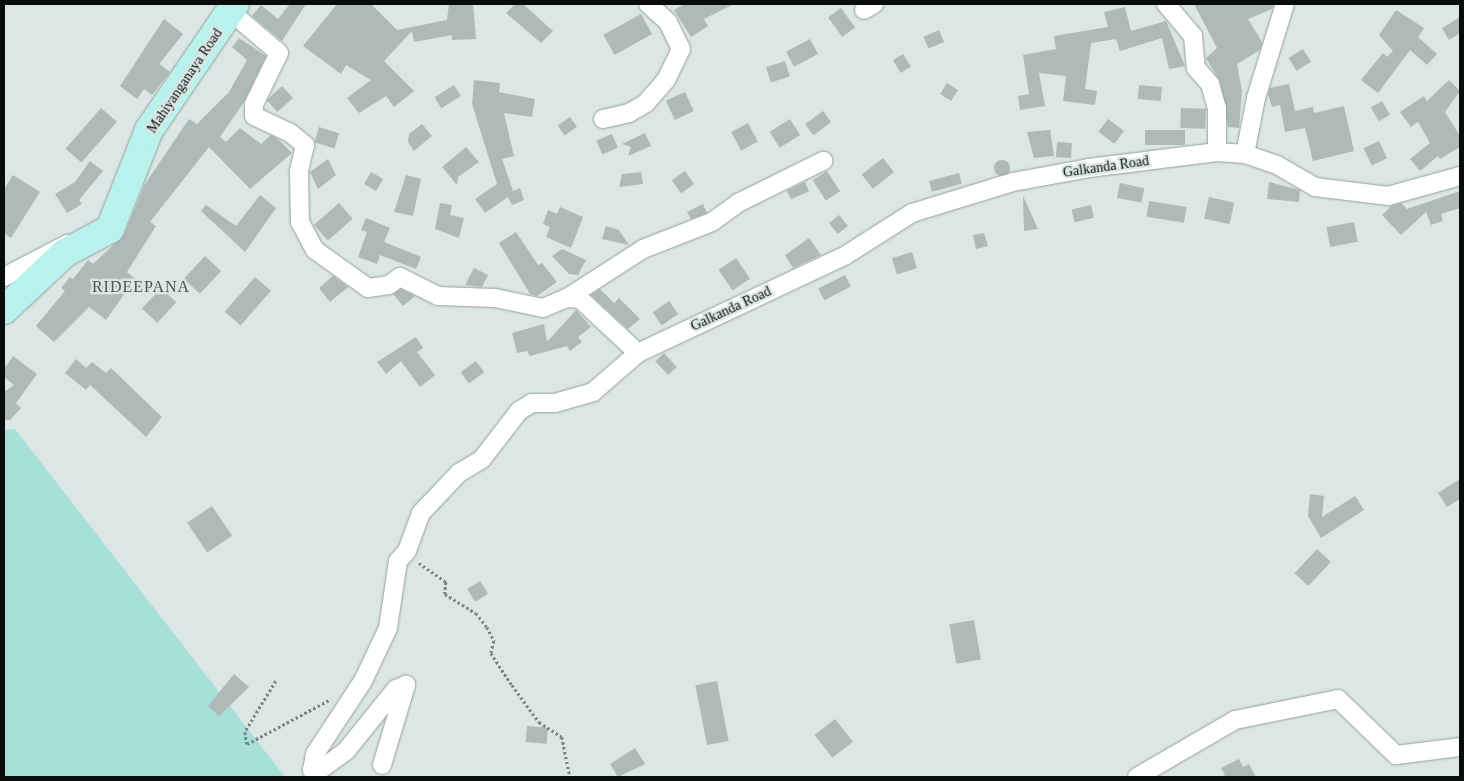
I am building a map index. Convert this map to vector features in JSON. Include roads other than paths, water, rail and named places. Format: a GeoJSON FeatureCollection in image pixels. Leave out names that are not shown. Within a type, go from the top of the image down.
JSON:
{"type":"FeatureCollection","features":[{"type":"Feature","properties":{"kind":"main road","name":"Mahiyanganaya Road"},"geometry":{"type":"LineString","coordinates":[[110,229],[150,130],[233,8]]}},
{"type":"Feature","properties":{"kind":"main road"},"geometry":{"type":"LineString","coordinates":[[4,310],[65,253],[110,229]]}},
{"type":"Feature","properties":{"kind":"street"},"geometry":{"type":"LineString","coordinates":[[602,119],[629,113],[646,103],[666,80],[681,49],[668,22],[648,4]]}},
{"type":"Feature","properties":{"kind":"street"},"geometry":{"type":"LineString","coordinates":[[1166,4],[1193,36],[1196,68],[1210,84],[1217,108],[1217,152]]}},
{"type":"Feature","properties":{"kind":"street"},"geometry":{"type":"LineString","coordinates":[[1245,154],[1256,98],[1286,4]]}},
{"type":"Feature","properties":{"kind":"street"},"geometry":{"type":"LineString","coordinates":[[233,8],[279,53],[254,104],[254,116],[289,132],[305,145],[299,172],[300,222],[314,250],[368,288],[389,285],[400,277],[438,296],[495,298],[543,308],[567,298],[643,248],[712,222],[740,202],[823,161]]}},
{"type":"Feature","properties":{"kind":"street","name":"Galkanda Road"},"geometry":{"type":"LineString","coordinates":[[382,765],[406,685],[396,689],[346,751],[320,770],[312,770],[315,754],[363,681],[388,628],[398,561],[408,551],[421,513],[459,473],[482,459],[519,411],[532,403],[555,403],[594,392],[638,353],[846,255],[912,213],[1013,182],[1089,168],[1217,152],[1245,154],[1277,165],[1315,187],[1388,196],[1460,176]]}},
{"type":"Feature","properties":{"kind":"street"},"geometry":{"type":"LineString","coordinates":[[4,277],[43,253],[110,229]]}},
{"type":"Feature","properties":{"kind":"street"},"geometry":{"type":"LineString","coordinates":[[567,298],[580,299],[594,309],[638,353]]}},
{"type":"Feature","properties":{"kind":"street"},"geometry":{"type":"LineString","coordinates":[[1149,775],[1235,720],[1338,699],[1396,755],[1460,747]]}},
{"type":"Feature","properties":{"kind":"district","name":"RIDEEPANA"},"geometry":{"type":"Point","coordinates":[141,287]}}]}
